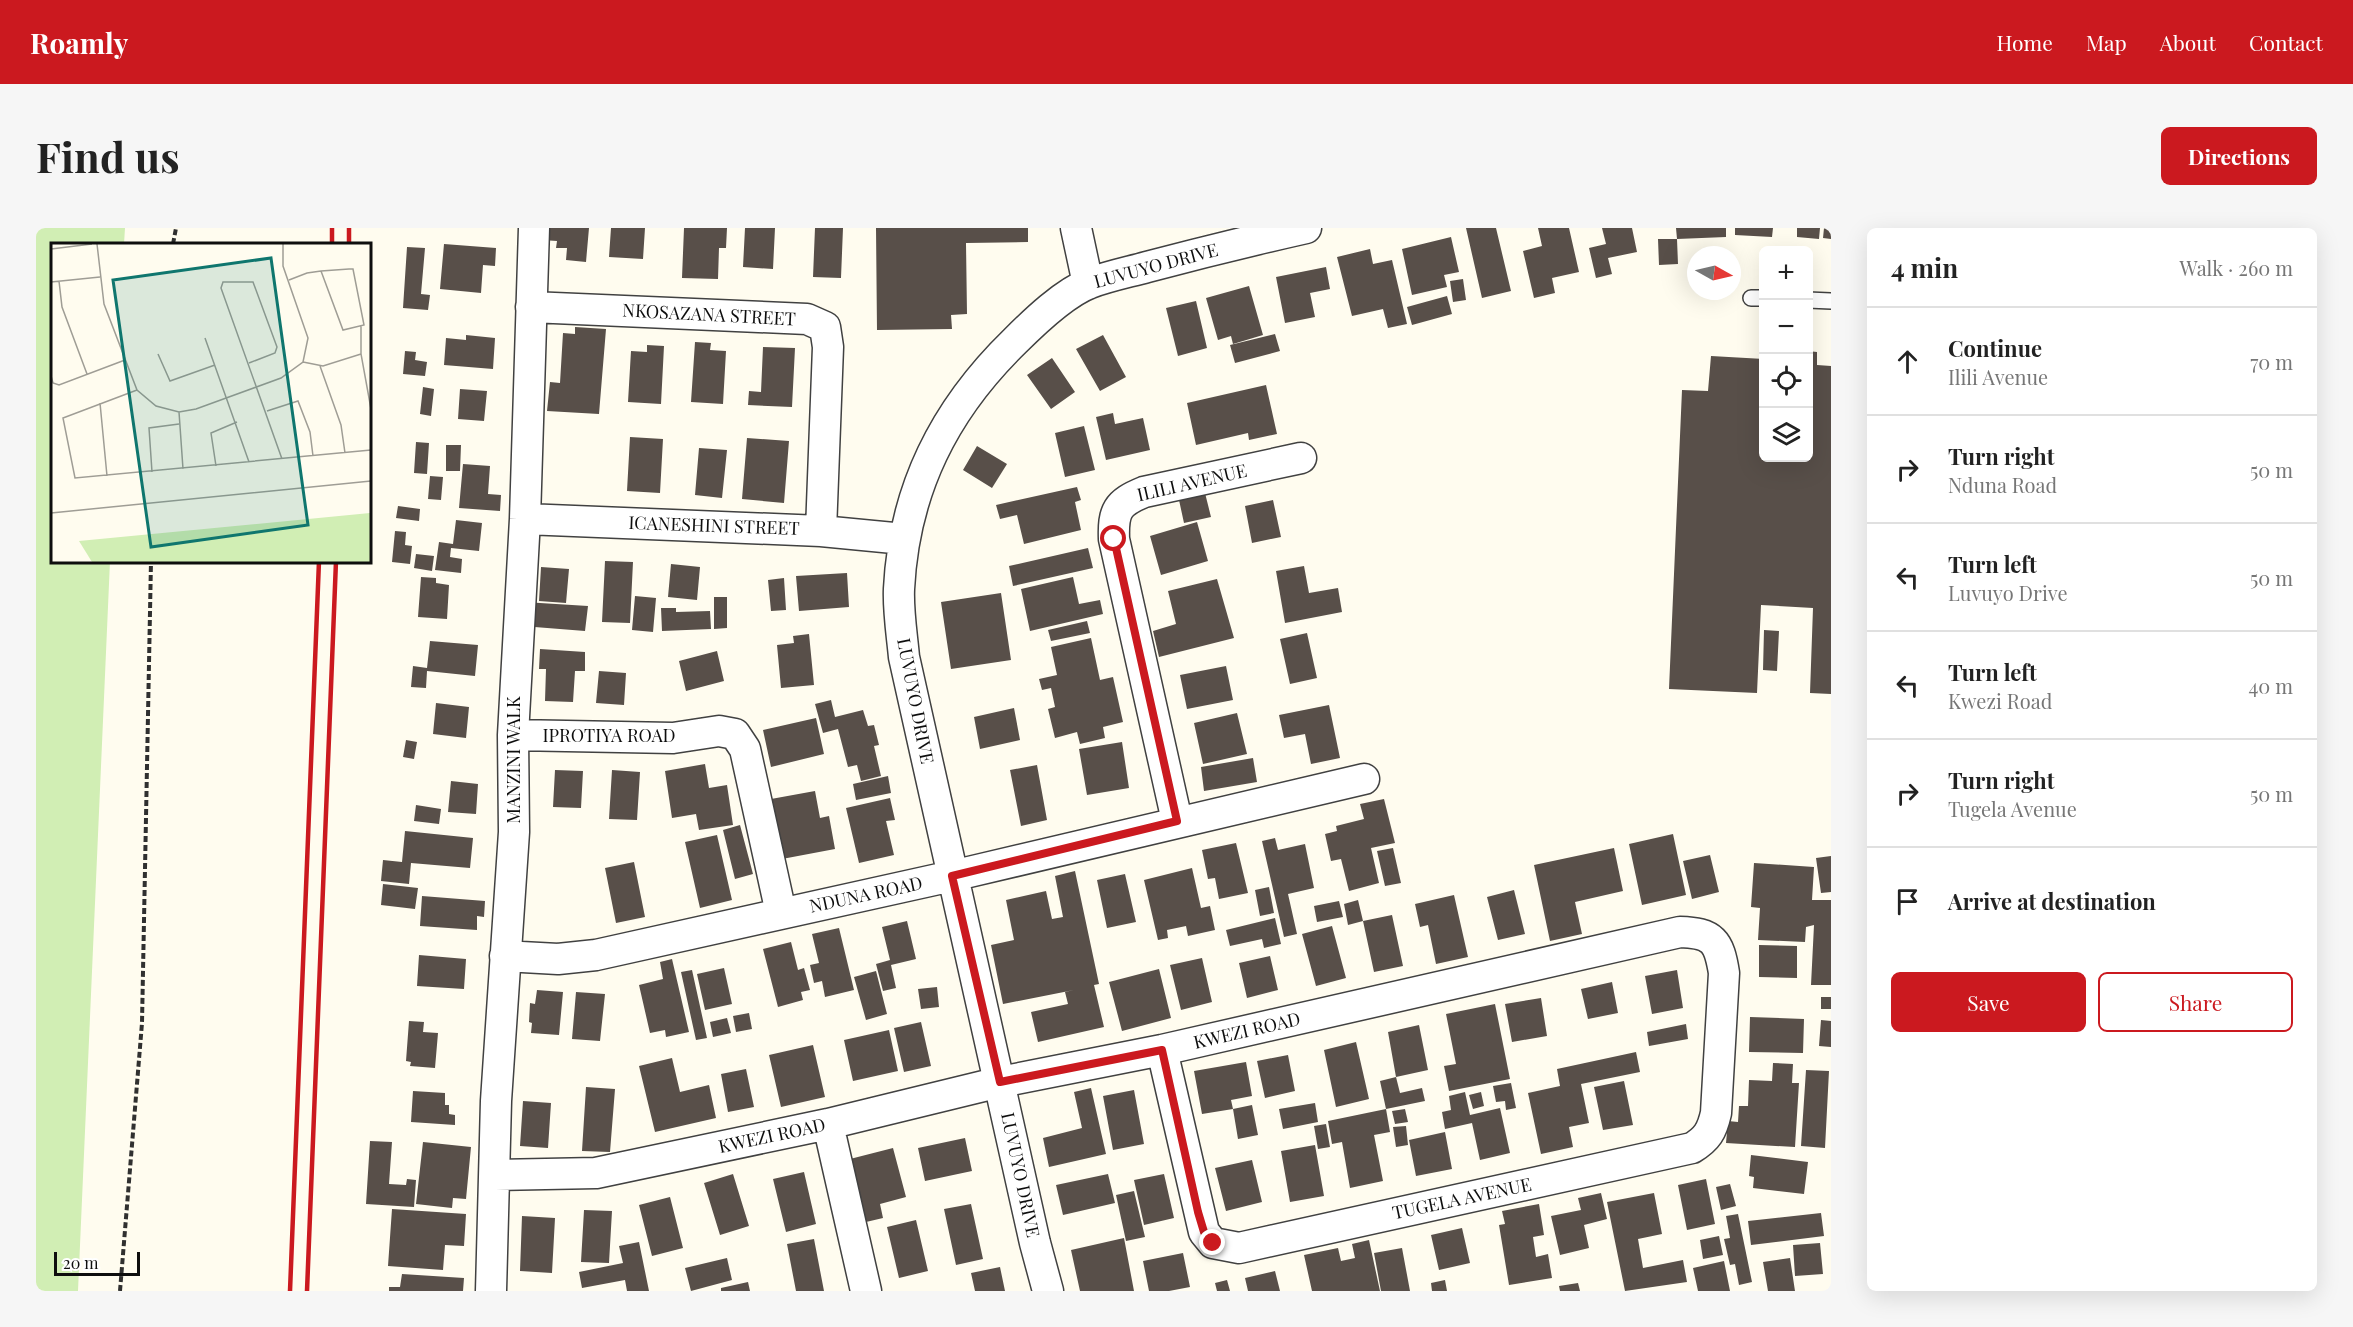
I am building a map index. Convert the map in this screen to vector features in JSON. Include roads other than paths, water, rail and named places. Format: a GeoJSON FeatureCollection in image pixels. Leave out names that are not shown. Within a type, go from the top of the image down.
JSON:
{"type":"FeatureCollection","features":[{"type":"Feature","properties":{"kind":"street","name":"MANZINI WALK"},"geometry":{"type":"LineString","coordinates":[[491,1291],[496,1101],[514,832],[513,735],[525,519],[534,228]]}},
{"type":"Feature","properties":{"kind":"street"},"geometry":{"type":"LineString","coordinates":[[1076,228],[1088,284]]}},
{"type":"Feature","properties":{"kind":"street","name":"LUVUYO DRIVE"},"geometry":{"type":"LineString","coordinates":[[1048,1291],[1035,1243],[904,657],[899,591],[904,539],[911,504],[931,453],[964,398],[1007,348],[1041,315],[1088,284],[1297,229]]}},
{"type":"Feature","properties":{"kind":"street","name":"NKOSAZANA STREET"},"geometry":{"type":"LineString","coordinates":[[531,307],[807,319],[825,327],[828,347],[821,531]]}},
{"type":"Feature","properties":{"kind":"street","name":"ILILI AVENUE"},"geometry":{"type":"LineString","coordinates":[[1177,821],[1114,539],[1113,522],[1117,508],[1127,499],[1144,492],[1301,458]]}},
{"type":"Feature","properties":{"kind":"street","name":"ICANESHINI STREET"},"geometry":{"type":"LineString","coordinates":[[525,519],[821,531],[904,539]]}},
{"type":"Feature","properties":{"kind":"street","name":"IPROTIYA ROAD"},"geometry":{"type":"LineString","coordinates":[[513,735],[673,738],[719,731],[735,734],[745,749],[782,913]]}},
{"type":"Feature","properties":{"kind":"street","name":"NDUNA ROAD"},"geometry":{"type":"LineString","coordinates":[[505,956],[558,959],[596,955],[952,876],[1177,821],[1364,779]]}},
{"type":"Feature","properties":{"kind":"street","name":"KWEZI ROAD"},"geometry":{"type":"LineString","coordinates":[[495,1175],[596,1173],[828,1124],[1000,1082],[1162,1050],[1680,932],[1700,933],[1713,940]]}},
{"type":"Feature","properties":{"kind":"street","name":"TUGELA AVENUE"},"geometry":{"type":"LineString","coordinates":[[1162,1050],[1204,1232],[1213,1243],[1239,1248],[1692,1148],[1706,1139],[1713,1126],[1716,1113],[1724,973],[1721,952],[1713,940]]}},
{"type":"Feature","properties":{"kind":"street"},"geometry":{"type":"LineString","coordinates":[[828,1124],[866,1291]]}},
{"type":"Feature","properties":{"kind":"lane"},"geometry":{"type":"LineString","coordinates":[[1813,300],[1831,301]]}},
{"type":"Feature","properties":{"kind":"railway"},"geometry":{"type":"LineString","coordinates":[[332,228],[332,243]]}},
{"type":"Feature","properties":{"kind":"railway"},"geometry":{"type":"LineString","coordinates":[[349,228],[349,243]]}},
{"type":"Feature","properties":{"kind":"railway"},"geometry":{"type":"LineString","coordinates":[[290,1291],[319,562]]}},
{"type":"Feature","properties":{"kind":"railway"},"geometry":{"type":"LineString","coordinates":[[307,1291],[336,562]]}}]}
